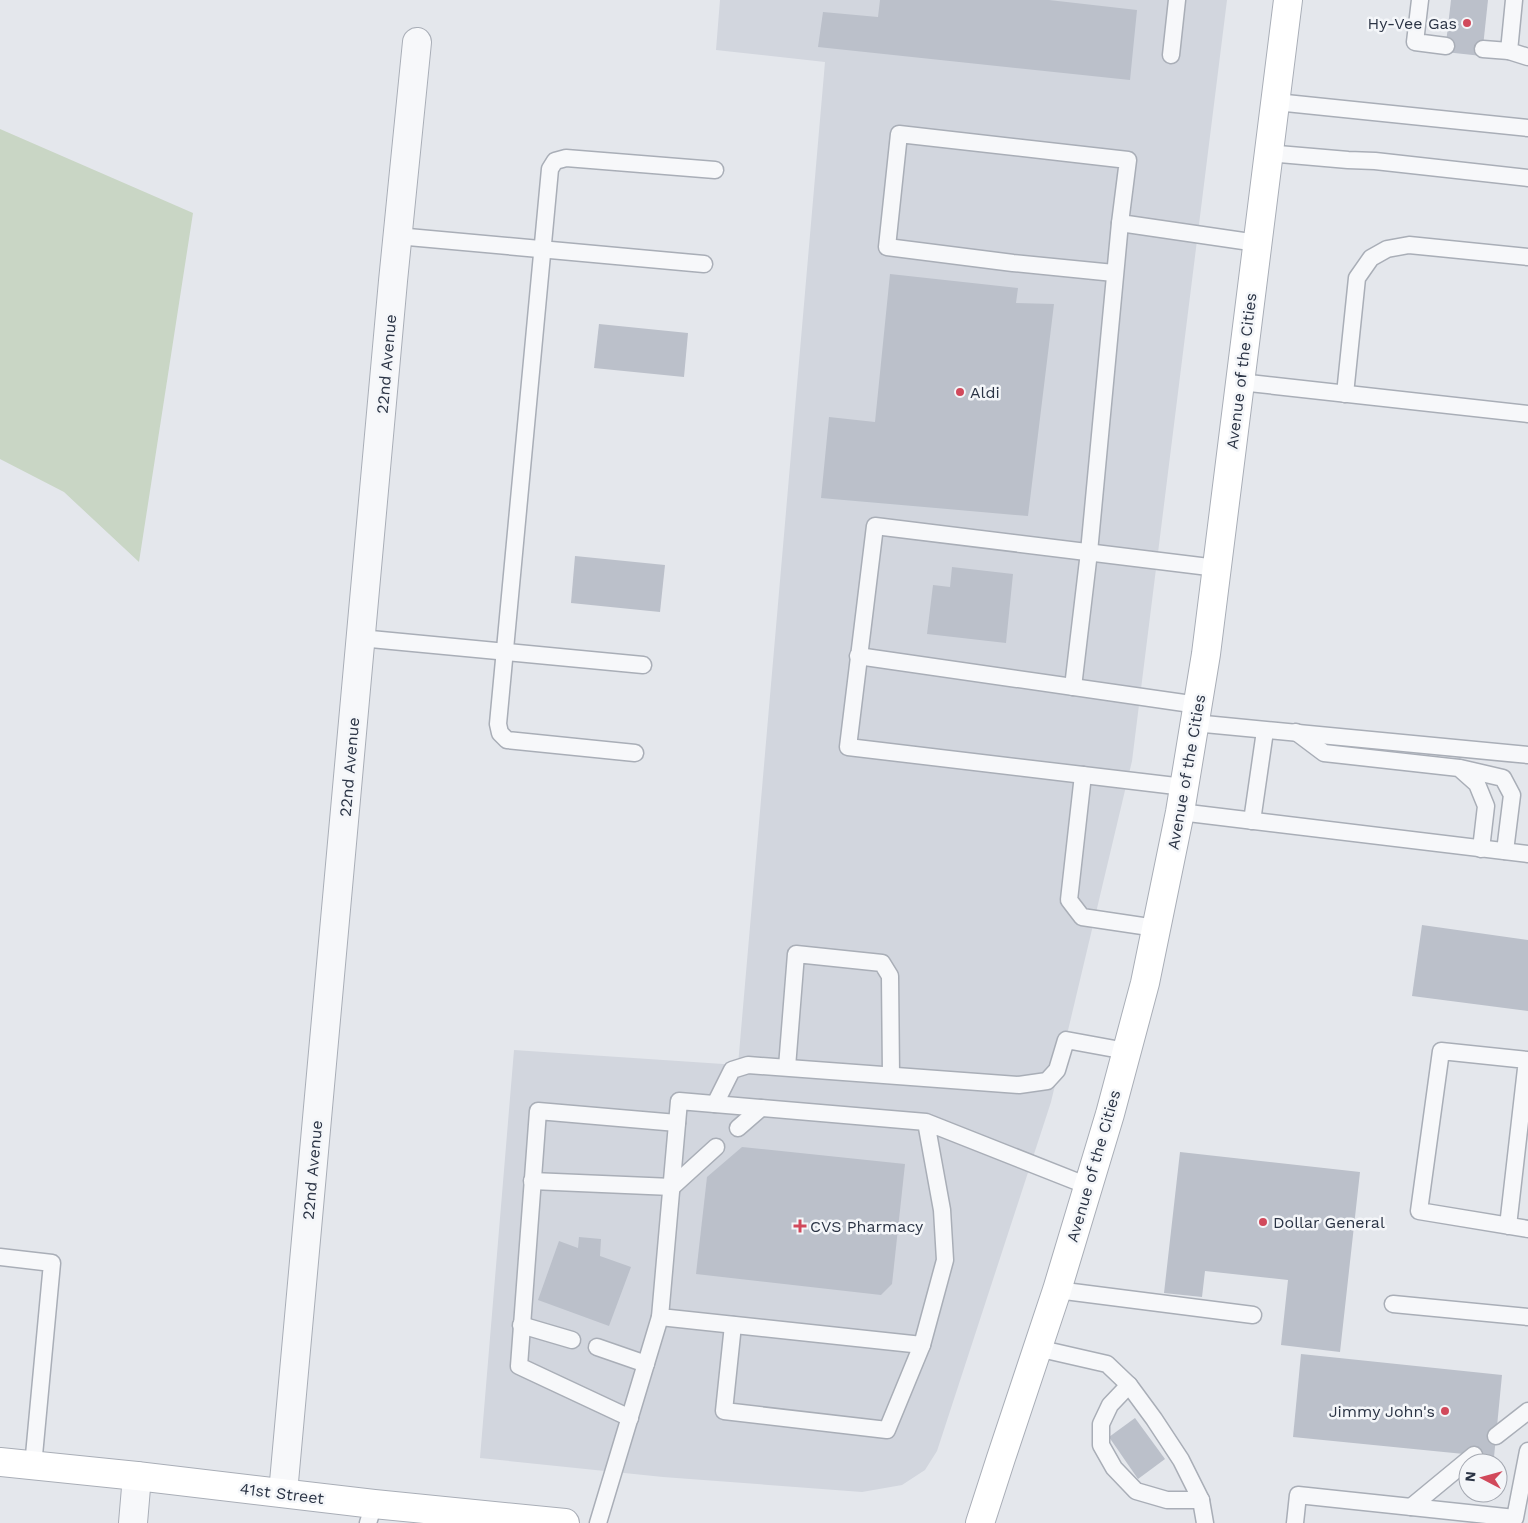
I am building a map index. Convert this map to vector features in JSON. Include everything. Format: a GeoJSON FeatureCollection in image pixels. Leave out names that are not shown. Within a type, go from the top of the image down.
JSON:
{"type":"FeatureCollection","features":[{"type":"Feature","properties":{"kind":"main road","name":"Avenue of the Cities"},"geometry":{"type":"LineString","coordinates":[[980,1523],[1057,1290],[1145,984],[1182,800],[1206,654],[1288,0]]}},
{"type":"Feature","properties":{"kind":"main road","name":"41st Street"},"geometry":{"type":"LineString","coordinates":[[0,1462],[283,1493],[371,1514],[565,1523]]}},
{"type":"Feature","properties":{"kind":"street","name":"22nd Avenue"},"geometry":{"type":"LineString","coordinates":[[283,1493],[360,638],[417,42]]}},
{"type":"Feature","properties":{"kind":"street"},"geometry":{"type":"LineString","coordinates":[[133,1523],[137,1476]]}},
{"type":"Feature","properties":{"kind":"lane"},"geometry":{"type":"LineString","coordinates":[[1171,55],[1177,0]]}},
{"type":"Feature","properties":{"kind":"lane"},"geometry":{"type":"LineString","coordinates":[[1420,0],[1415,42],[1446,46]]}},
{"type":"Feature","properties":{"kind":"lane"},"geometry":{"type":"LineString","coordinates":[[1509,51],[1514,0]]}},
{"type":"Feature","properties":{"kind":"lane"},"geometry":{"type":"LineString","coordinates":[[1483,49],[1509,51],[1528,57]]}},
{"type":"Feature","properties":{"kind":"lane"},"geometry":{"type":"LineString","coordinates":[[1276,102],[1528,128]]}},
{"type":"Feature","properties":{"kind":"lane"},"geometry":{"type":"LineString","coordinates":[[1073,687],[1089,552],[1114,273],[1128,160],[899,134],[887,247],[1013,263],[1114,273]]}},
{"type":"Feature","properties":{"kind":"lane"},"geometry":{"type":"LineString","coordinates":[[1268,153],[1374,161],[1528,178]]}},
{"type":"Feature","properties":{"kind":"lane"},"geometry":{"type":"LineString","coordinates":[[635,753],[507,740],[500,733],[498,724],[550,169],[555,161],[566,158],[715,170]]}},
{"type":"Feature","properties":{"kind":"lane"},"geometry":{"type":"LineString","coordinates":[[1120,223],[1257,243]]}},
{"type":"Feature","properties":{"kind":"lane"},"geometry":{"type":"LineString","coordinates":[[398,236],[704,264]]}},
{"type":"Feature","properties":{"kind":"lane"},"geometry":{"type":"LineString","coordinates":[[1345,394],[1357,278],[1370,258],[1387,249],[1409,245],[1528,257]]}},
{"type":"Feature","properties":{"kind":"lane"},"geometry":{"type":"LineString","coordinates":[[1240,382],[1528,414]]}},
{"type":"Feature","properties":{"kind":"lane"},"geometry":{"type":"LineString","coordinates":[[1217,568],[875,526],[848,747],[1083,775],[1252,820],[1528,854]]}},
{"type":"Feature","properties":{"kind":"lane"},"geometry":{"type":"LineString","coordinates":[[360,638],[643,665]]}},
{"type":"Feature","properties":{"kind":"lane"},"geometry":{"type":"LineString","coordinates":[[858,656],[1073,687],[1265,731],[1296,732],[1528,755]]}},
{"type":"Feature","properties":{"kind":"lane"},"geometry":{"type":"LineString","coordinates":[[1252,820],[1265,731]]}},
{"type":"Feature","properties":{"kind":"lane"},"geometry":{"type":"LineString","coordinates":[[1296,732],[1324,754],[1459,768],[1503,778],[1512,795],[1505,851]]}},
{"type":"Feature","properties":{"kind":"lane"},"geometry":{"type":"LineString","coordinates":[[1459,768],[1477,784],[1486,806],[1481,849]]}},
{"type":"Feature","properties":{"kind":"lane"},"geometry":{"type":"LineString","coordinates":[[1083,775],[1069,900],[1082,917],[1156,928]]}},
{"type":"Feature","properties":{"kind":"lane"},"geometry":{"type":"LineString","coordinates":[[787,1068],[796,954],[882,963],[890,976],[891,1075]]}},
{"type":"Feature","properties":{"kind":"lane"},"geometry":{"type":"LineString","coordinates":[[715,1104],[732,1070],[748,1064],[1019,1085],[1047,1081],[1057,1070],[1066,1040],[1126,1050]]}},
{"type":"Feature","properties":{"kind":"lane"},"geometry":{"type":"LineString","coordinates":[[1508,1226],[1527,1060],[1441,1051],[1419,1210],[1508,1226],[1528,1229]]}},
{"type":"Feature","properties":{"kind":"lane"},"geometry":{"type":"LineString","coordinates":[[598,1523],[660,1318],[679,1101],[926,1122],[1088,1186]]}},
{"type":"Feature","properties":{"kind":"lane"},"geometry":{"type":"LineString","coordinates":[[738,1128],[760,1108]]}},
{"type":"Feature","properties":{"kind":"lane"},"geometry":{"type":"LineString","coordinates":[[630,1418],[519,1366],[538,1111],[677,1123]]}},
{"type":"Feature","properties":{"kind":"lane"},"geometry":{"type":"LineString","coordinates":[[733,1325],[724,1411],[887,1430],[922,1345],[945,1260],[942,1210],[926,1122]]}},
{"type":"Feature","properties":{"kind":"lane"},"geometry":{"type":"LineString","coordinates":[[532,1181],[672,1187],[716,1147]]}},
{"type":"Feature","properties":{"kind":"lane"},"geometry":{"type":"LineString","coordinates":[[0,1257],[52,1263],[33,1466]]}},
{"type":"Feature","properties":{"kind":"lane"},"geometry":{"type":"LineString","coordinates":[[1057,1290],[1253,1315]]}},
{"type":"Feature","properties":{"kind":"lane"},"geometry":{"type":"LineString","coordinates":[[1393,1304],[1528,1317]]}},
{"type":"Feature","properties":{"kind":"lane"},"geometry":{"type":"LineString","coordinates":[[660,1318],[922,1345]]}},
{"type":"Feature","properties":{"kind":"lane"},"geometry":{"type":"LineString","coordinates":[[521,1325],[572,1340]]}},
{"type":"Feature","properties":{"kind":"lane"},"geometry":{"type":"LineString","coordinates":[[597,1347],[646,1364]]}},
{"type":"Feature","properties":{"kind":"lane"},"geometry":{"type":"LineString","coordinates":[[1037,1348],[1107,1364],[1129,1385],[1154,1418],[1181,1460],[1201,1500],[1205,1523]]}},
{"type":"Feature","properties":{"kind":"lane"},"geometry":{"type":"LineString","coordinates":[[1129,1385],[1110,1405],[1101,1424],[1101,1445],[1114,1468],[1136,1491],[1167,1500],[1201,1500]]}},
{"type":"Feature","properties":{"kind":"lane"},"geometry":{"type":"LineString","coordinates":[[1496,1436],[1528,1411]]}},
{"type":"Feature","properties":{"kind":"lane"},"geometry":{"type":"LineString","coordinates":[[1295,1523],[1298,1495],[1515,1518],[1528,1451]]}},
{"type":"Feature","properties":{"kind":"lane"},"geometry":{"type":"LineString","coordinates":[[1410,1507],[1458,1468]]}},
{"type":"Feature","properties":{"kind":"shaded area"},"geometry":{"type":"Polygon","coordinates":[[[720,0],[1227,0],[1132,761],[1051,1102],[937,1451],[925,1470],[902,1485],[862,1492],[663,1477],[480,1458],[514,1050],[738,1065],[825,62],[716,50],[720,0]]]}},
{"type":"Feature","properties":{"kind":"green space"},"geometry":{"type":"Polygon","coordinates":[[[0,129],[193,213],[139,562],[64,492],[0,459],[0,129]]]}},
{"type":"Feature","properties":{"kind":"building"},"geometry":{"type":"Polygon","coordinates":[[[880,0],[1049,0],[1137,10],[1130,80],[818,47],[823,12],[878,17],[880,0]]]}},
{"type":"Feature","properties":{"kind":"building","name":"Hy-Vee Gas"},"geometry":{"type":"Polygon","coordinates":[[[1451,0],[1488,0],[1482,56],[1445,52],[1451,0]]]}},
{"type":"Feature","properties":{"kind":"building","name":"Aldi"},"geometry":{"type":"Polygon","coordinates":[[[890,274],[1018,288],[1016,303],[1054,304],[1028,516],[821,498],[829,417],[875,422],[890,274]]]}},
{"type":"Feature","properties":{"kind":"building"},"geometry":{"type":"Polygon","coordinates":[[[599,324],[688,333],[684,377],[594,368],[599,324]]]}},
{"type":"Feature","properties":{"kind":"building"},"geometry":{"type":"Polygon","coordinates":[[[575,556],[665,565],[660,612],[571,603],[575,556]]]}},
{"type":"Feature","properties":{"kind":"building"},"geometry":{"type":"Polygon","coordinates":[[[952,567],[1013,574],[1006,643],[927,634],[933,585],[950,587],[952,567]]]}},
{"type":"Feature","properties":{"kind":"building"},"geometry":{"type":"Polygon","coordinates":[[[1422,925],[1528,940],[1528,1011],[1412,996],[1422,925]]]}},
{"type":"Feature","properties":{"kind":"building","name":"CVS Pharmacy"},"geometry":{"type":"Polygon","coordinates":[[[742,1147],[905,1164],[892,1284],[881,1295],[696,1274],[707,1177],[742,1147]]]}},
{"type":"Feature","properties":{"kind":"building","name":"Dollar General"},"geometry":{"type":"Polygon","coordinates":[[[1180,1152],[1360,1172],[1340,1352],[1281,1345],[1288,1280],[1205,1271],[1202,1297],[1164,1293],[1180,1152]]]}},
{"type":"Feature","properties":{"kind":"building"},"geometry":{"type":"Polygon","coordinates":[[[579,1237],[601,1239],[600,1256],[631,1267],[609,1326],[538,1300],[559,1241],[578,1248],[579,1237]]]}},
{"type":"Feature","properties":{"kind":"building"},"geometry":{"type":"Polygon","coordinates":[[[1301,1354],[1502,1375],[1494,1453],[1458,1453],[1293,1437],[1301,1354]]]}},
{"type":"Feature","properties":{"kind":"building"},"geometry":{"type":"Polygon","coordinates":[[[1135,1418],[1165,1459],[1138,1479],[1109,1437],[1135,1418]]]}},
{"type":"Feature","properties":{"kind":"place","name":"Hy-Vee Gas"},"geometry":{"type":"Point","coordinates":[1467,23]}},
{"type":"Feature","properties":{"kind":"place","name":"Aldi"},"geometry":{"type":"Point","coordinates":[960,392]}},
{"type":"Feature","properties":{"kind":"place","name":"Dollar General"},"geometry":{"type":"Point","coordinates":[1263,1222]}},
{"type":"Feature","properties":{"kind":"place","name":"CVS Pharmacy"},"geometry":{"type":"Point","coordinates":[800,1226]}},
{"type":"Feature","properties":{"kind":"place","name":"Jimmy John's"},"geometry":{"type":"Point","coordinates":[1445,1411]}}]}
